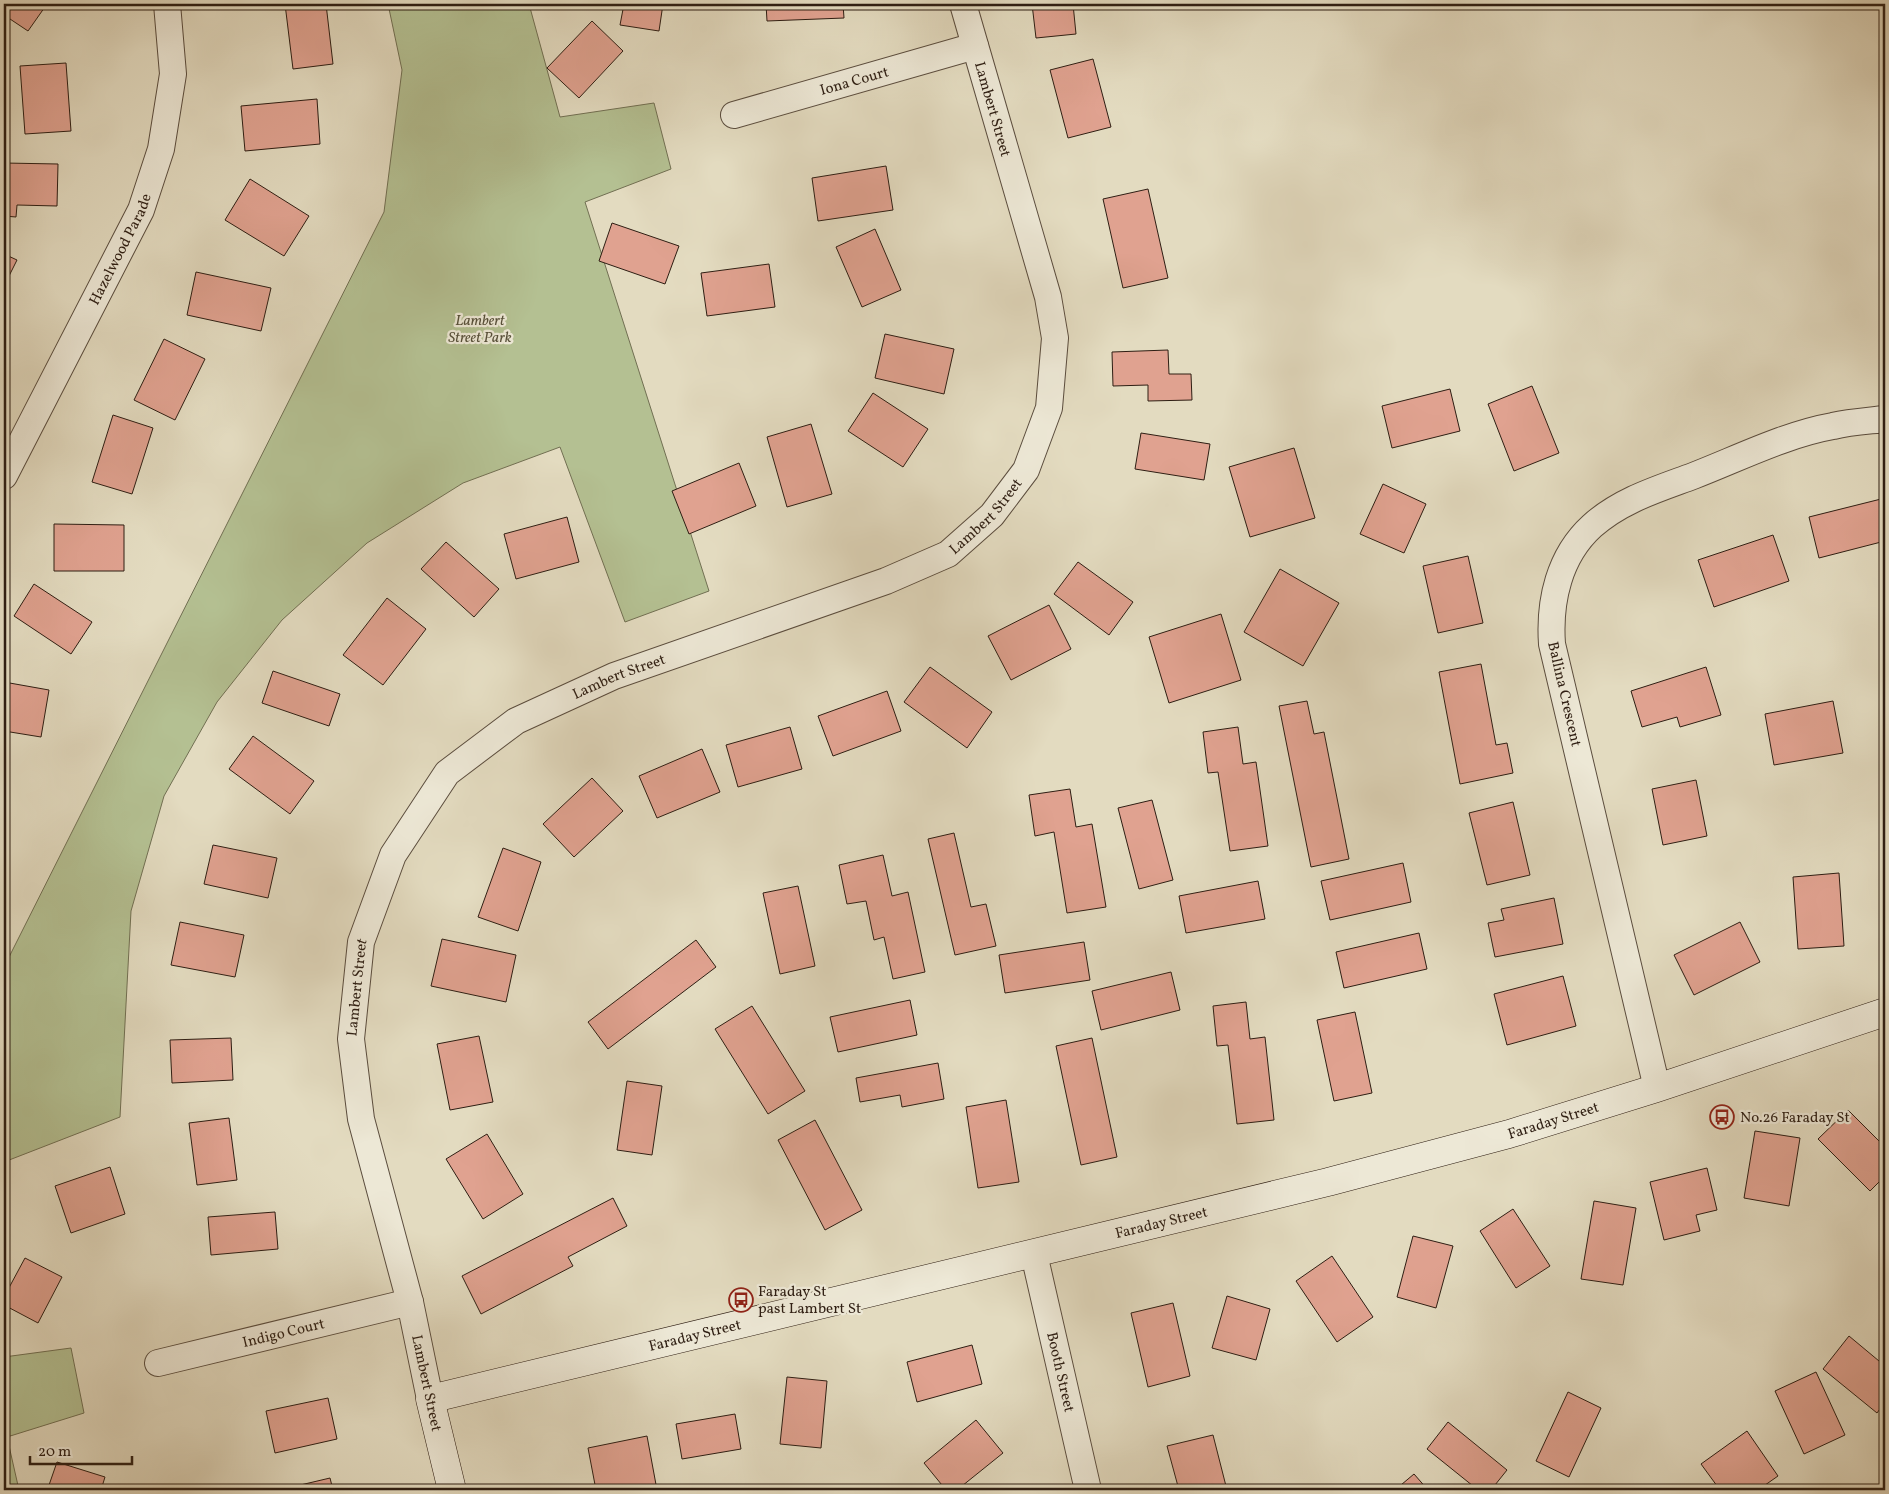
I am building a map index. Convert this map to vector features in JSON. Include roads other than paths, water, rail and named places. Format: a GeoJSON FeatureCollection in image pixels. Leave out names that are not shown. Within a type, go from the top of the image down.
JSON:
{"type":"FeatureCollection","features":[{"type":"Feature","properties":{"kind":"street","name":"Hazelwood Parade"},"geometry":{"type":"LineString","coordinates":[[4,476],[141,210],[161,149],[174,74],[167,4]]}},
{"type":"Feature","properties":{"kind":"street","name":"Lambert Street"},"geometry":{"type":"LineString","coordinates":[[452,1490],[430,1399],[410,1302],[361,1119],[351,1039],[361,942],[393,854],[447,773],[516,721],[614,676],[886,581],[948,554],[992,515],[1026,470],[1050,408],[1055,338],[1048,297],[963,4]]}},
{"type":"Feature","properties":{"kind":"street","name":"Iona Court"},"geometry":{"type":"LineString","coordinates":[[734,115],[975,46]]}},
{"type":"Feature","properties":{"kind":"street","name":"Ballina Crescent"},"geometry":{"type":"LineString","coordinates":[[1657,1088],[1552,644],[1550,620],[1556,587],[1565,563],[1579,541],[1592,527],[1630,501],[1786,440],[1831,426],[1885,418]]}},
{"type":"Feature","properties":{"kind":"street","name":"Faraday Street"},"geometry":{"type":"LineString","coordinates":[[430,1399],[1328,1182],[1509,1134],[1657,1088],[1885,1012]]}},
{"type":"Feature","properties":{"kind":"street","name":"Booth Street"},"geometry":{"type":"LineString","coordinates":[[1034,1254],[1088,1490]]}},
{"type":"Feature","properties":{"kind":"street","name":"Indigo Court"},"geometry":{"type":"LineString","coordinates":[[158,1363],[410,1302]]}},
{"type":"Feature","properties":{"kind":"place","name":"No.26 Faraday St"},"geometry":{"type":"Point","coordinates":[1722,1117]}},
{"type":"Feature","properties":{"kind":"place","name":"Faraday St past Lambert St"},"geometry":{"type":"Point","coordinates":[741,1300]}},
{"type":"Feature","properties":{"kind":"park label","name":"Lambert Street Park"},"geometry":{"type":"Point","coordinates":[480,328]}}]}
